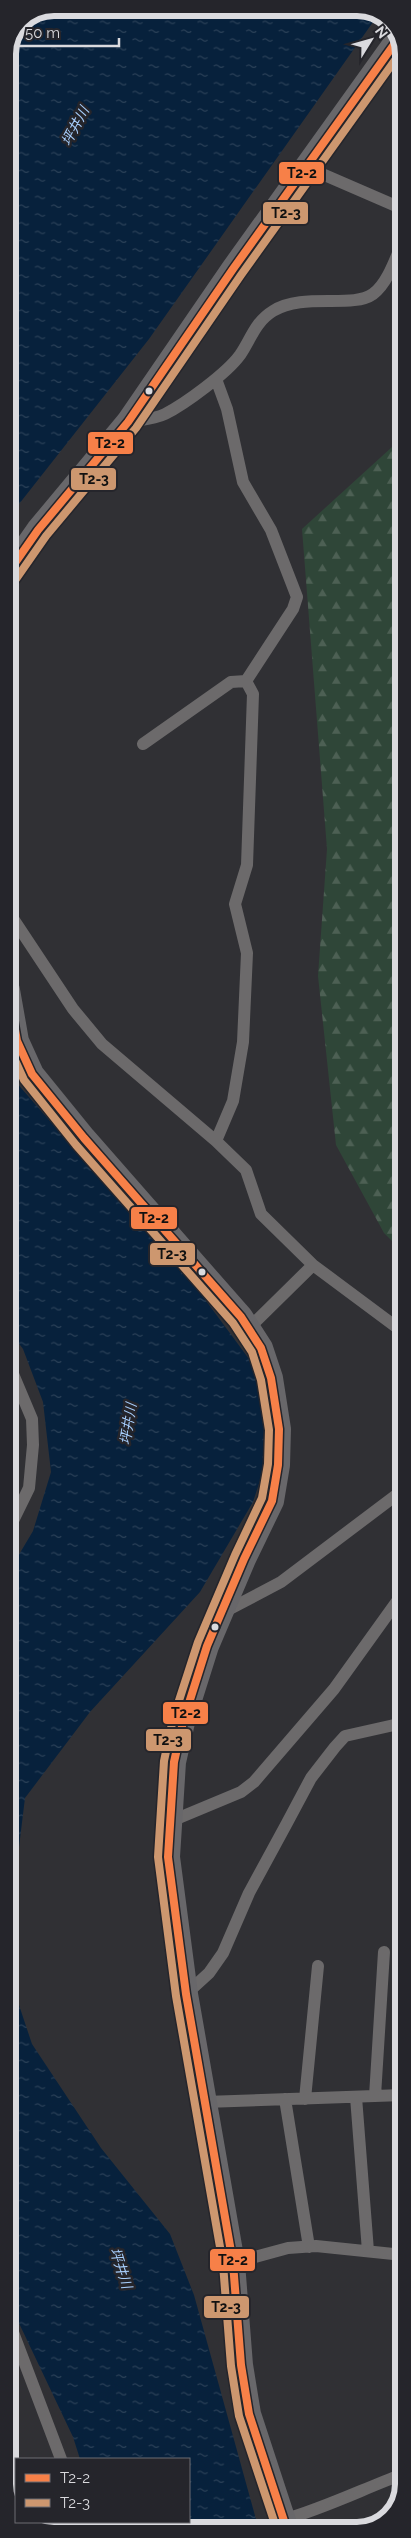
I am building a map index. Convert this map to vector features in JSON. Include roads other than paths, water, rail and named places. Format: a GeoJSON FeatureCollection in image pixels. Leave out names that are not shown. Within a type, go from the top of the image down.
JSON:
{"type":"FeatureCollection","features":[{"type":"Feature","properties":{"kind":"highway"},"geometry":{"type":"LineString","coordinates":[[16,561],[38,530],[128,422],[393,46]]}},
{"type":"Feature","properties":{"kind":"highway"},"geometry":{"type":"LineString","coordinates":[[16,1038],[32,1074],[84,1138],[248,1329],[261,1348],[271,1378],[279,1429],[278,1466],[272,1501],[244,1559],[207,1646],[183,1722],[174,1762],[168,1857],[186,1994],[233,2263],[241,2365],[249,2414],[284,2521]]}},
{"type":"Feature","properties":{"kind":"street"},"geometry":{"type":"LineString","coordinates":[[306,167],[394,206]]}},
{"type":"Feature","properties":{"kind":"street"},"geometry":{"type":"LineString","coordinates":[[128,422],[164,414],[216,379],[239,357],[256,325],[284,305],[306,300],[358,299],[373,294],[385,279],[394,260]]}},
{"type":"Feature","properties":{"kind":"street"},"geometry":{"type":"LineString","coordinates":[[216,379],[227,409],[243,482],[271,530],[297,597],[294,609],[246,681]]}},
{"type":"Feature","properties":{"kind":"street"},"geometry":{"type":"LineString","coordinates":[[143,744],[232,682],[246,681]]}},
{"type":"Feature","properties":{"kind":"street"},"geometry":{"type":"LineString","coordinates":[[216,1141],[233,1101],[243,1042],[247,953],[235,904],[247,865],[253,694],[246,681]]}},
{"type":"Feature","properties":{"kind":"street"},"geometry":{"type":"LineString","coordinates":[[16,924],[73,1009],[102,1044],[216,1141],[246,1170],[261,1214],[313,1265],[395,1326]]}},
{"type":"Feature","properties":{"kind":"street"},"geometry":{"type":"LineString","coordinates":[[248,1329],[313,1265]]}},
{"type":"Feature","properties":{"kind":"street"},"geometry":{"type":"LineString","coordinates":[[17,1382],[32,1419],[33,1445],[29,1488],[17,1513]]}},
{"type":"Feature","properties":{"kind":"street"},"geometry":{"type":"LineString","coordinates":[[17,1394],[21,1393]]}},
{"type":"Feature","properties":{"kind":"street"},"geometry":{"type":"LineString","coordinates":[[222,1613],[281,1582],[395,1496]]}},
{"type":"Feature","properties":{"kind":"street"},"geometry":{"type":"LineString","coordinates":[[169,1822],[241,1792],[254,1782],[334,1689],[395,1605]]}},
{"type":"Feature","properties":{"kind":"street"},"geometry":{"type":"LineString","coordinates":[[186,1994],[209,1973],[223,1953],[249,1893],[299,1800],[311,1778],[335,1747],[345,1736],[395,1725]]}},
{"type":"Feature","properties":{"kind":"street"},"geometry":{"type":"LineString","coordinates":[[374,2096],[384,1952]]}},
{"type":"Feature","properties":{"kind":"street"},"geometry":{"type":"LineString","coordinates":[[305,2099],[318,1966]]}},
{"type":"Feature","properties":{"kind":"street"},"geometry":{"type":"LineString","coordinates":[[205,2102],[395,2095]]}},
{"type":"Feature","properties":{"kind":"street"},"geometry":{"type":"LineString","coordinates":[[356,2097],[368,2251]]}},
{"type":"Feature","properties":{"kind":"street"},"geometry":{"type":"LineString","coordinates":[[285,2099],[310,2247]]}},
{"type":"Feature","properties":{"kind":"street"},"geometry":{"type":"LineString","coordinates":[[233,2263],[288,2248],[310,2247],[395,2254]]}},
{"type":"Feature","properties":{"kind":"street"},"geometry":{"type":"LineString","coordinates":[[17,2342],[62,2458]]}},
{"type":"Feature","properties":{"kind":"street"},"geometry":{"type":"LineString","coordinates":[[293,2521],[367,2487],[395,2477]]}},
{"type":"Feature","properties":{"kind":"water","name":"坪井川"},"geometry":{"type":"Polygon","coordinates":[[[54,16],[359,16],[374,21],[149,339],[16,508],[16,54],[19,40],[27,27],[40,19],[54,16]]]}},
{"type":"Feature","properties":{"kind":"water","name":"坪井川"},"geometry":{"type":"Polygon","coordinates":[[[16,1083],[201,1294],[252,1363],[271,1447],[253,1502],[200,1592],[90,1712],[25,1798],[17,1866],[17,1559],[33,1531],[51,1472],[43,1402],[23,1349],[17,1340],[16,1083]]]}},
{"type":"Feature","properties":{"kind":"water","name":"坪井川"},"geometry":{"type":"Polygon","coordinates":[[[17,1998],[32,2044],[101,2148],[170,2234],[194,2295],[257,2521],[190,2522],[190,2458],[80,2458],[73,2437],[17,2319],[17,1998]]]}}]}
